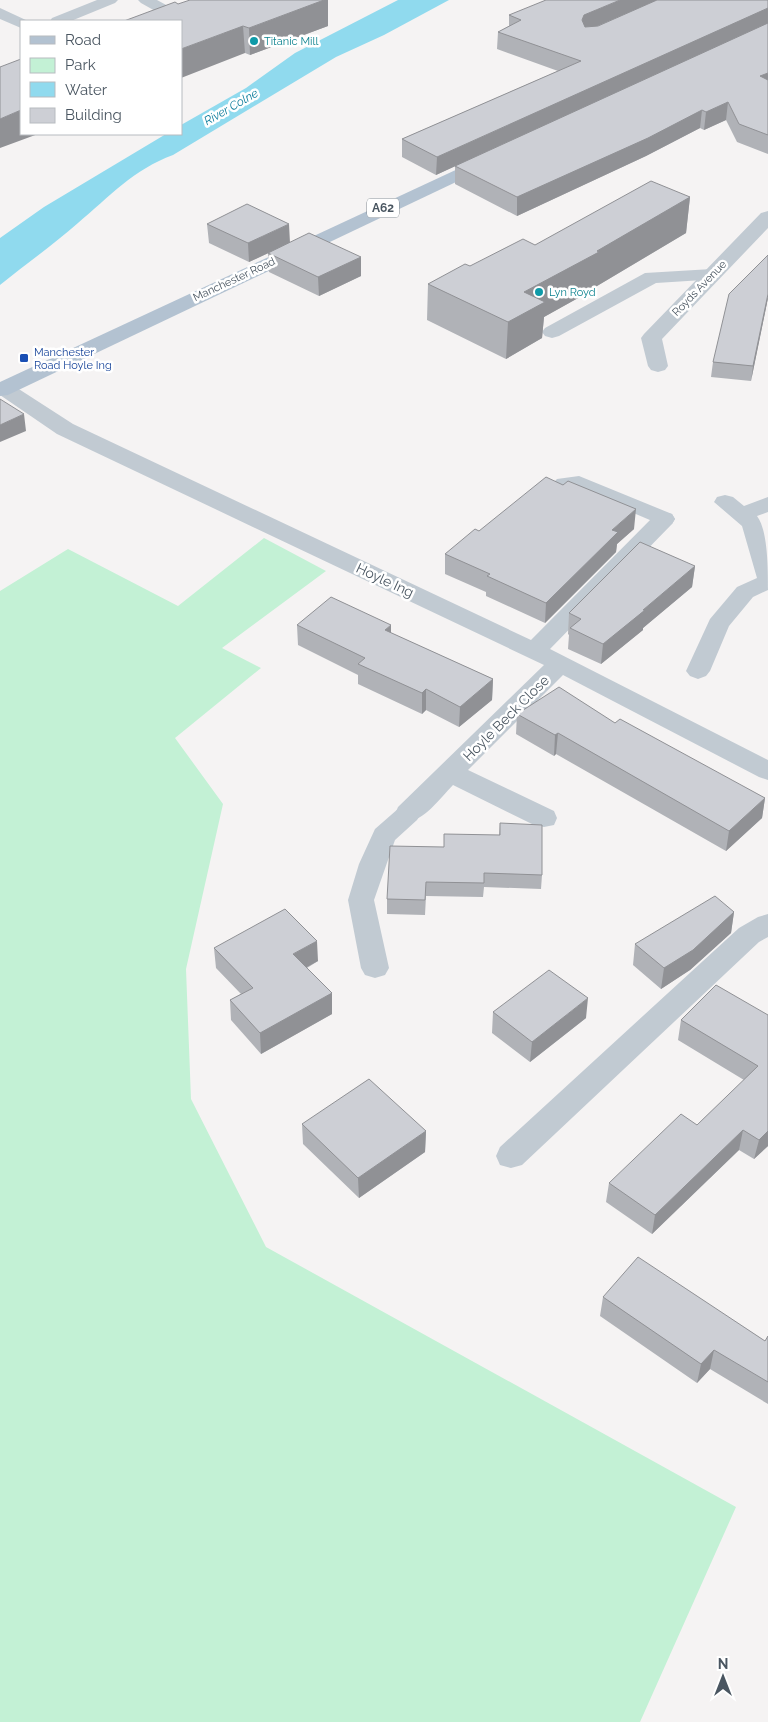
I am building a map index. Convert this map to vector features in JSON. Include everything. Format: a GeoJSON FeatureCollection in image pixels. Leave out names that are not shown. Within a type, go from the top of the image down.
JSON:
{"type":"FeatureCollection","features":[{"type":"Feature","properties":{"kind":"main road","name":"Manchester Road"},"geometry":{"type":"LineString","coordinates":[[2,389],[338,229],[510,150]]}},
{"type":"Feature","properties":{"kind":"street","name":"Royds Avenue"},"geometry":{"type":"LineString","coordinates":[[658,366],[651,338],[768,217]]}},
{"type":"Feature","properties":{"kind":"street","name":"Hoyle Ing"},"geometry":{"type":"LineString","coordinates":[[2,389],[66,429],[534,650],[768,771]]}},
{"type":"Feature","properties":{"kind":"street"},"geometry":{"type":"LineString","coordinates":[[534,650],[664,519]]}},
{"type":"Feature","properties":{"kind":"street","name":"Hoyle Beck Close"},"geometry":{"type":"LineString","coordinates":[[408,814],[452,773],[560,663]]}},
{"type":"Feature","properties":{"kind":"street","name":"Hoyle Beck Close"},"geometry":{"type":"LineString","coordinates":[[452,773],[544,818]]}},
{"type":"Feature","properties":{"kind":"lane"},"geometry":{"type":"LineString","coordinates":[[64,0],[86,10]]}},
{"type":"Feature","properties":{"kind":"lane"},"geometry":{"type":"LineString","coordinates":[[61,20],[110,0]]}},
{"type":"Feature","properties":{"kind":"lane"},"geometry":{"type":"LineString","coordinates":[[146,0],[186,22]]}},
{"type":"Feature","properties":{"kind":"lane"},"geometry":{"type":"LineString","coordinates":[[0,13],[20,23]]}},
{"type":"Feature","properties":{"kind":"lane"},"geometry":{"type":"LineString","coordinates":[[552,332],[652,277],[712,276]]}},
{"type":"Feature","properties":{"kind":"lane"},"geometry":{"type":"LineString","coordinates":[[557,490],[565,484],[579,482],[664,519]]}},
{"type":"Feature","properties":{"kind":"lane"},"geometry":{"type":"LineString","coordinates":[[768,504],[733,509],[752,524],[768,578]]}},
{"type":"Feature","properties":{"kind":"lane"},"geometry":{"type":"LineString","coordinates":[[698,671],[718,624],[744,592],[768,582]]}},
{"type":"Feature","properties":{"kind":"lane"},"geometry":{"type":"LineString","coordinates":[[375,968],[361,900],[372,864],[384,836],[408,814]]}},
{"type":"Feature","properties":{"kind":"lane"},"geometry":{"type":"LineString","coordinates":[[512,1156],[749,935],[768,924]]}},
{"type":"Feature","properties":{"kind":"green space"},"geometry":{"type":"Polygon","coordinates":[[[264,538],[326,571],[222,648],[261,668],[175,738],[223,804],[186,969],[191,1099],[266,1247],[736,1507],[640,1722],[0,1722],[0,591],[68,549],[178,606],[264,538]]]}},
{"type":"Feature","properties":{"kind":"water","name":"River Colne"},"geometry":{"type":"Polygon","coordinates":[[[398,0],[449,0],[384,35],[336,57],[173,155],[146,168],[122,184],[59,239],[0,285],[0,238],[44,207],[164,135],[182,135],[182,124],[246,88],[295,53],[398,0]]]}},
{"type":"Feature","properties":{"kind":"building"},"geometry":{"type":"Polygon","coordinates":[[[190,0],[324,0],[249,28],[243,26],[182,49],[182,20],[127,20],[175,2],[178,4],[190,0]]]}},
{"type":"Feature","properties":{"kind":"building"},"geometry":{"type":"Polygon","coordinates":[[[546,0],[620,0],[584,15],[582,20],[585,27],[598,26],[657,0],[768,0],[768,8],[437,157],[402,139],[581,61],[498,32],[521,20],[509,15],[546,0]]]}},
{"type":"Feature","properties":{"kind":"building"},"geometry":{"type":"Polygon","coordinates":[[[768,23],[768,73],[760,76],[768,80],[768,135],[739,124],[728,102],[706,112],[702,110],[648,138],[517,197],[455,166],[768,23]]]}},
{"type":"Feature","properties":{"kind":"building"},"geometry":{"type":"Polygon","coordinates":[[[20,59],[20,110],[0,119],[0,67],[20,59]]]}},
{"type":"Feature","properties":{"kind":"building"},"geometry":{"type":"Polygon","coordinates":[[[651,181],[690,197],[597,251],[599,252],[524,292],[545,302],[508,322],[428,284],[465,264],[470,266],[523,239],[535,245],[651,181]]]}},
{"type":"Feature","properties":{"kind":"building"},"geometry":{"type":"Polygon","coordinates":[[[247,204],[289,224],[248,243],[207,224],[247,204]]]}},
{"type":"Feature","properties":{"kind":"building"},"geometry":{"type":"Polygon","coordinates":[[[309,233],[361,257],[318,277],[268,253],[309,233]]]}},
{"type":"Feature","properties":{"kind":"building"},"geometry":{"type":"Polygon","coordinates":[[[768,255],[768,294],[753,366],[713,362],[729,294],[768,255]]]}},
{"type":"Feature","properties":{"kind":"building"},"geometry":{"type":"Polygon","coordinates":[[[0,399],[24,414],[0,425],[0,399]]]}},
{"type":"Feature","properties":{"kind":"building"},"geometry":{"type":"Polygon","coordinates":[[[546,477],[563,485],[568,481],[636,509],[612,530],[618,532],[546,603],[487,576],[490,574],[445,554],[475,529],[479,531],[546,477]]]}},
{"type":"Feature","properties":{"kind":"building"},"geometry":{"type":"Polygon","coordinates":[[[640,542],[695,566],[603,644],[570,628],[581,619],[569,613],[640,542]]]}},
{"type":"Feature","properties":{"kind":"building"},"geometry":{"type":"Polygon","coordinates":[[[331,597],[391,625],[385,630],[493,679],[460,707],[426,689],[422,693],[358,664],[365,658],[297,625],[331,597]]]}},
{"type":"Feature","properties":{"kind":"building"},"geometry":{"type":"Polygon","coordinates":[[[559,687],[615,723],[620,719],[765,798],[729,831],[558,733],[555,735],[517,714],[559,687]]]}},
{"type":"Feature","properties":{"kind":"building"},"geometry":{"type":"Polygon","coordinates":[[[500,823],[542,825],[542,875],[484,873],[484,883],[426,882],[425,900],[387,899],[390,846],[444,847],[444,834],[500,835],[500,823]]]}},
{"type":"Feature","properties":{"kind":"building"},"geometry":{"type":"Polygon","coordinates":[[[715,896],[734,912],[693,950],[664,968],[635,944],[715,896]]]}},
{"type":"Feature","properties":{"kind":"building"},"geometry":{"type":"Polygon","coordinates":[[[285,909],[317,941],[293,954],[332,993],[260,1033],[230,1000],[253,988],[214,948],[285,909]]]}},
{"type":"Feature","properties":{"kind":"building"},"geometry":{"type":"Polygon","coordinates":[[[549,970],[588,998],[532,1042],[493,1012],[549,970]]]}},
{"type":"Feature","properties":{"kind":"building"},"geometry":{"type":"Polygon","coordinates":[[[716,985],[768,1015],[768,1131],[759,1140],[743,1130],[655,1215],[609,1183],[681,1114],[697,1125],[758,1066],[681,1020],[716,985]]]}},
{"type":"Feature","properties":{"kind":"building"},"geometry":{"type":"Polygon","coordinates":[[[369,1079],[426,1131],[358,1178],[302,1124],[369,1079]]]}},
{"type":"Feature","properties":{"kind":"building"},"geometry":{"type":"Polygon","coordinates":[[[638,1257],[765,1341],[768,1336],[768,1382],[714,1350],[701,1364],[603,1297],[638,1257]]]}},
{"type":"Feature","properties":{"kind":"place","name":"Titanic Mill"},"geometry":{"type":"Point","coordinates":[254,41]}},
{"type":"Feature","properties":{"kind":"place","name":"Lyn Royd"},"geometry":{"type":"Point","coordinates":[539,292]}},
{"type":"Feature","properties":{"kind":"place","name":"Manchester Road Hoyle Ing"},"geometry":{"type":"Point","coordinates":[24,358]}}]}
